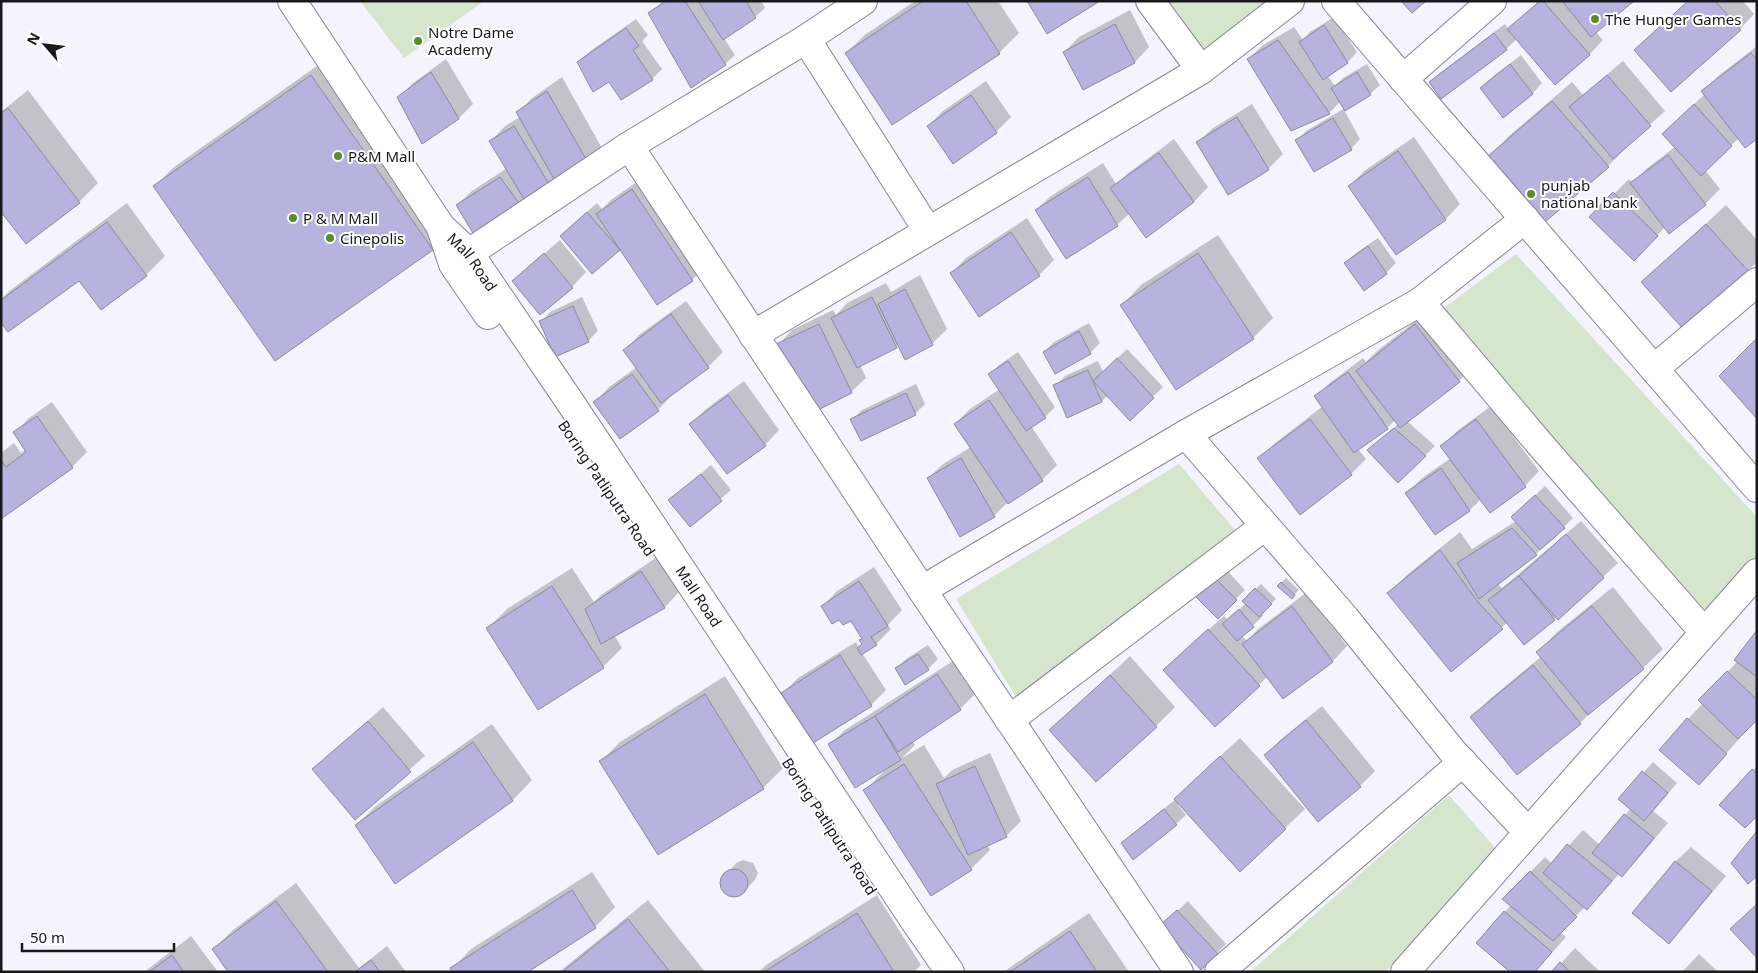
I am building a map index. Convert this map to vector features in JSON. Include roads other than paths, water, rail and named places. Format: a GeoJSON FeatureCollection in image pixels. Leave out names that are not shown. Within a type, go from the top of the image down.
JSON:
{"type":"FeatureCollection","features":[{"type":"Feature","properties":{"kind":"street","name":"Mall Road"},"geometry":{"type":"LineString","coordinates":[[292,1],[908,928],[950,972]]}},
{"type":"Feature","properties":{"kind":"street"},"geometry":{"type":"LineString","coordinates":[[461,258],[629,146],[806,39],[863,1]]}},
{"type":"Feature","properties":{"kind":"street"},"geometry":{"type":"LineString","coordinates":[[1150,1],[1201,70]]}},
{"type":"Feature","properties":{"kind":"street"},"geometry":{"type":"LineString","coordinates":[[753,335],[1201,70],[1290,1]]}},
{"type":"Feature","properties":{"kind":"street"},"geometry":{"type":"LineString","coordinates":[[1336,1],[1757,488]]}},
{"type":"Feature","properties":{"kind":"street"},"geometry":{"type":"LineString","coordinates":[[1402,79],[1492,1]]}},
{"type":"Feature","properties":{"kind":"street"},"geometry":{"type":"LineString","coordinates":[[806,39],[928,231]]}},
{"type":"Feature","properties":{"kind":"street"},"geometry":{"type":"LineString","coordinates":[[629,146],[922,590],[1180,972]]}},
{"type":"Feature","properties":{"kind":"street"},"geometry":{"type":"LineString","coordinates":[[922,590],[1186,434],[1420,302],[1524,219]]}},
{"type":"Feature","properties":{"kind":"street"},"geometry":{"type":"LineString","coordinates":[[1654,368],[1757,282]]}},
{"type":"Feature","properties":{"kind":"street"},"geometry":{"type":"LineString","coordinates":[[1420,302],[1545,450],[1704,632]]}},
{"type":"Feature","properties":{"kind":"street"},"geometry":{"type":"LineString","coordinates":[[1186,434],[1345,618],[1463,762],[1528,832]]}},
{"type":"Feature","properties":{"kind":"street"},"geometry":{"type":"LineString","coordinates":[[1009,720],[1265,526]]}},
{"type":"Feature","properties":{"kind":"street"},"geometry":{"type":"LineString","coordinates":[[1405,972],[1757,573]]}},
{"type":"Feature","properties":{"kind":"street"},"geometry":{"type":"LineString","coordinates":[[1219,972],[1463,762]]}},
{"type":"Feature","properties":{"kind":"street"},"geometry":{"type":"LineString","coordinates":[[908,928],[927,972]]}},
{"type":"Feature","properties":{"kind":"place","name":"The Hunger Games"},"geometry":{"type":"Point","coordinates":[1595,19]}},
{"type":"Feature","properties":{"kind":"place","name":"Notre Dame Academy"},"geometry":{"type":"Point","coordinates":[418,41]}},
{"type":"Feature","properties":{"kind":"place","name":"P&M Mall"},"geometry":{"type":"Point","coordinates":[338,156]}},
{"type":"Feature","properties":{"kind":"place","name":"punjab national bank"},"geometry":{"type":"Point","coordinates":[1531,194]}},
{"type":"Feature","properties":{"kind":"place","name":"P & M Mall"},"geometry":{"type":"Point","coordinates":[293,218]}},
{"type":"Feature","properties":{"kind":"place","name":"Cinepolis"},"geometry":{"type":"Point","coordinates":[330,238]}}]}
